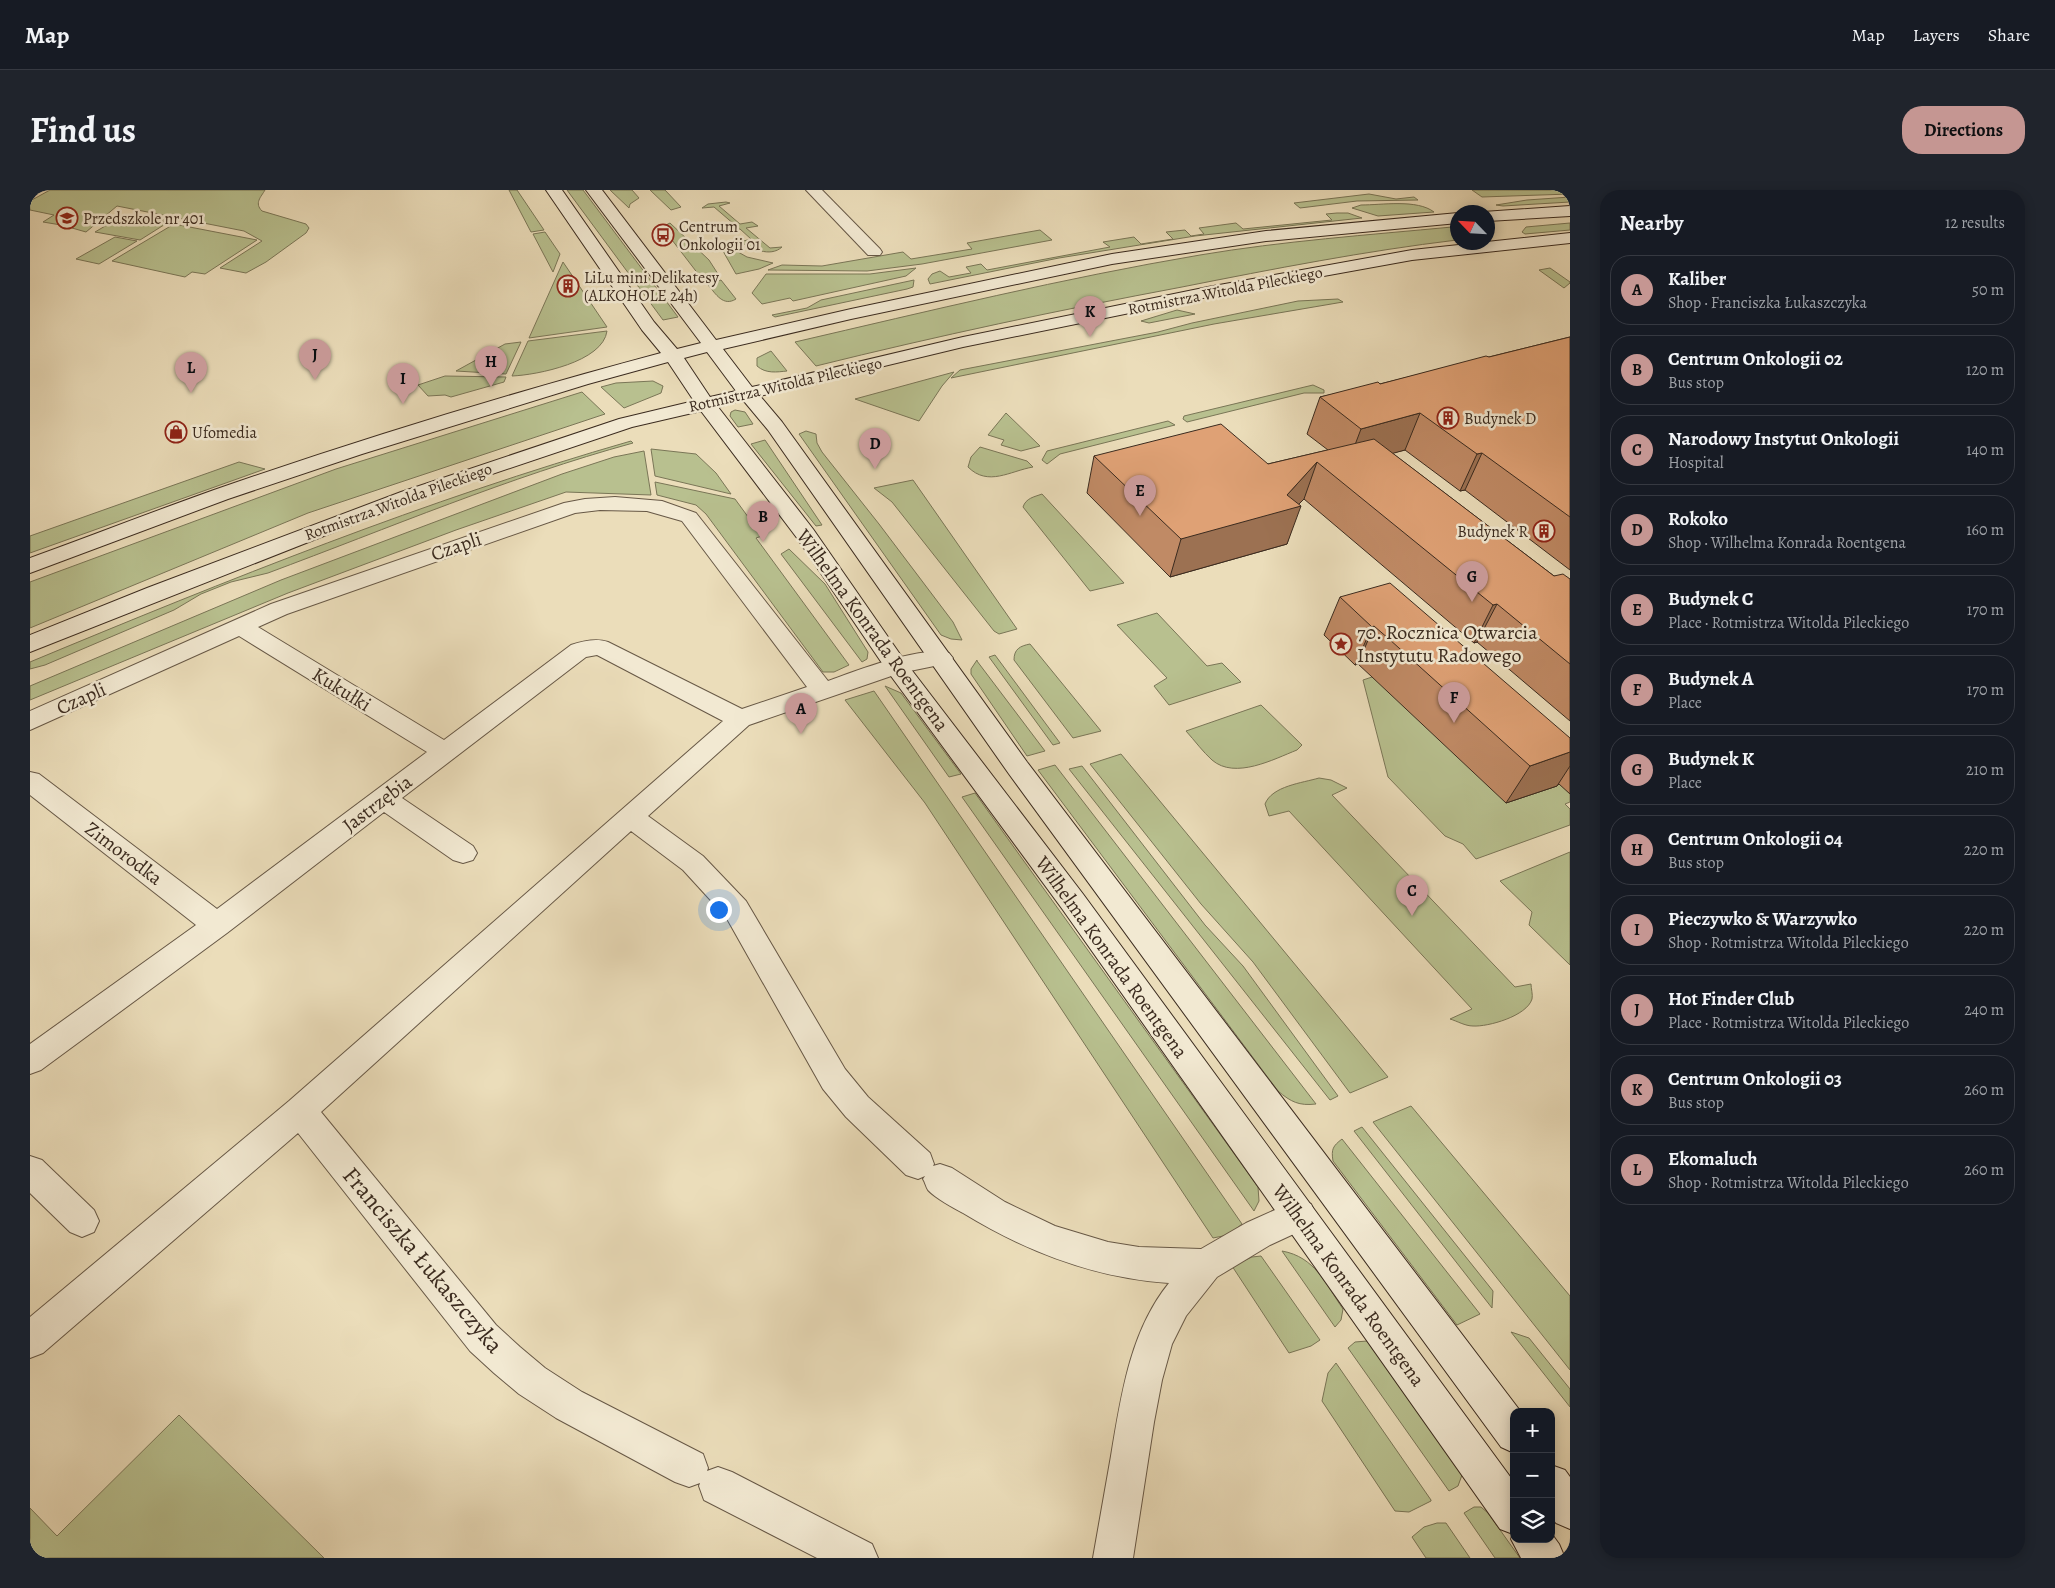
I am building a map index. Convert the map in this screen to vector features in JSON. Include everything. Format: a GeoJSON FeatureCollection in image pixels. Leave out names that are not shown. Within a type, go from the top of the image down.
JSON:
{"type":"FeatureCollection","features":[{"type":"Feature","properties":{"kind":"street","name":"Wilhelma Konrada Roentgena"},"geometry":{"type":"LineString","coordinates":[[554,190],[648,326],[673,355],[705,403],[805,534],[896,666],[1079,909],[1510,1509]]}},
{"type":"Feature","properties":{"kind":"street","name":"Wilhelma Konrada Roentgena"},"geometry":{"type":"LineString","coordinates":[[594,190],[748,394],[778,430],[1018,768],[1510,1429]]}},
{"type":"Feature","properties":{"kind":"street"},"geometry":{"type":"LineString","coordinates":[[814,190],[874,252]]}},
{"type":"Feature","properties":{"kind":"street"},"geometry":{"type":"LineString","coordinates":[[1495,216],[1570,211]]}},
{"type":"Feature","properties":{"kind":"street"},"geometry":{"type":"LineString","coordinates":[[30,566],[221,495],[354,450],[582,380],[673,355],[851,314],[1112,259],[1266,236],[1450,219]]}},
{"type":"Feature","properties":{"kind":"street","name":"Rotmistrza Witolda Pileckiego"},"geometry":{"type":"LineString","coordinates":[[30,644],[164,589],[408,496],[626,423],[963,342],[1208,292],[1412,255],[1570,238]]}},
{"type":"Feature","properties":{"kind":"street","name":"Czapli"},"geometry":{"type":"LineString","coordinates":[[30,721],[239,626],[324,592],[571,506],[603,503],[656,506],[671,509],[690,517],[822,690]]}},
{"type":"Feature","properties":{"kind":"street","name":"Kukułki"},"geometry":{"type":"LineString","coordinates":[[239,626],[445,752]]}},
{"type":"Feature","properties":{"kind":"street","name":"Jastrzębia"},"geometry":{"type":"LineString","coordinates":[[30,1061],[218,925],[579,650],[600,646],[740,719]]}},
{"type":"Feature","properties":{"kind":"street"},"geometry":{"type":"LineString","coordinates":[[30,1340],[300,1111],[632,818],[740,719],[896,666],[941,658]]}},
{"type":"Feature","properties":{"kind":"street","name":"Zimorodka"},"geometry":{"type":"LineString","coordinates":[[30,781],[218,925]]}},
{"type":"Feature","properties":{"kind":"street"},"geometry":{"type":"LineString","coordinates":[[383,799],[463,853]]}},
{"type":"Feature","properties":{"kind":"street"},"geometry":{"type":"LineString","coordinates":[[632,818],[693,863],[736,909],[834,1079],[871,1121],[929,1171],[976,1205],[1004,1221],[1072,1249],[1114,1260],[1149,1266],[1204,1266]]}},
{"type":"Feature","properties":{"kind":"street","name":"Franciszka Łukaszczyka"},"geometry":{"type":"LineString","coordinates":[[300,1111],[483,1338],[531,1380],[563,1400],[704,1477],[858,1558]]}},
{"type":"Feature","properties":{"kind":"street"},"geometry":{"type":"LineString","coordinates":[[30,1172],[82,1222]]}},
{"type":"Feature","properties":{"kind":"street"},"geometry":{"type":"LineString","coordinates":[[1112,1558],[1135,1422],[1155,1339],[1174,1304],[1204,1266],[1258,1234],[1299,1215]]}},
{"type":"Feature","properties":{"kind":"street"},"geometry":{"type":"LineString","coordinates":[[1555,1489],[1570,1509]]}},
{"type":"Feature","properties":{"kind":"street"},"geometry":{"type":"LineString","coordinates":[[1534,1543],[1545,1558]]}},
{"type":"Feature","properties":{"kind":"green space"},"geometry":{"type":"Polygon","coordinates":[[[50,190],[265,190],[258,203],[262,211],[306,224],[309,228],[306,233],[266,262],[246,273],[220,268],[262,241],[244,231],[117,206],[86,232],[73,227],[43,222],[54,215],[30,210],[30,201],[50,190]]]}},
{"type":"Feature","properties":{"kind":"green space"},"geometry":{"type":"Polygon","coordinates":[[[509,190],[517,190],[544,230],[531,232],[509,190]]]}},
{"type":"Feature","properties":{"kind":"green space"},"geometry":{"type":"Polygon","coordinates":[[[567,190],[583,190],[678,317],[663,320],[567,190]]]}},
{"type":"Feature","properties":{"kind":"green space"},"geometry":{"type":"Polygon","coordinates":[[[610,190],[632,190],[639,198],[630,204],[629,208],[610,190]]]}},
{"type":"Feature","properties":{"kind":"green space"},"geometry":{"type":"Polygon","coordinates":[[[650,190],[665,190],[681,207],[671,210],[650,190]]]}},
{"type":"Feature","properties":{"kind":"green space"},"geometry":{"type":"Polygon","coordinates":[[[1472,190],[1570,190],[1570,194],[1482,197],[1472,190]]]}},
{"type":"Feature","properties":{"kind":"green space"},"geometry":{"type":"Polygon","coordinates":[[[1369,194],[1396,199],[1414,197],[1418,200],[1357,201],[1300,208],[1294,203],[1369,194]]]}},
{"type":"Feature","properties":{"kind":"green space"},"geometry":{"type":"Polygon","coordinates":[[[1570,197],[1570,202],[1496,205],[1527,200],[1570,197]]]}},
{"type":"Feature","properties":{"kind":"green space"},"geometry":{"type":"Polygon","coordinates":[[[730,203],[719,206],[740,224],[752,222],[758,226],[746,228],[770,248],[782,247],[772,252],[766,252],[750,247],[740,242],[751,239],[740,229],[728,232],[724,228],[735,225],[714,207],[702,208],[708,204],[730,203]]]}},
{"type":"Feature","properties":{"kind":"green space"},"geometry":{"type":"Polygon","coordinates":[[[1409,204],[1418,205],[1434,212],[1378,216],[1352,208],[1361,205],[1409,204]]]}},
{"type":"Feature","properties":{"kind":"green space"},"geometry":{"type":"Polygon","coordinates":[[[1348,213],[1362,218],[1195,236],[1059,258],[930,284],[928,279],[932,274],[940,271],[949,277],[971,273],[966,267],[981,264],[987,270],[1110,247],[1103,242],[1134,237],[1141,244],[1173,239],[1166,232],[1185,230],[1191,236],[1204,234],[1199,228],[1236,223],[1243,229],[1332,220],[1326,214],[1348,213]]]}},
{"type":"Feature","properties":{"kind":"green space"},"geometry":{"type":"Polygon","coordinates":[[[141,215],[163,219],[163,222],[167,223],[140,240],[95,232],[117,219],[141,215]]]}},
{"type":"Feature","properties":{"kind":"green space"},"geometry":{"type":"Polygon","coordinates":[[[670,223],[709,260],[718,274],[717,277],[702,279],[662,227],[670,223]]]}},
{"type":"Feature","properties":{"kind":"green space"},"geometry":{"type":"Polygon","coordinates":[[[1570,223],[1570,230],[1525,234],[1522,232],[1526,227],[1570,223]]]}},
{"type":"Feature","properties":{"kind":"green space"},"geometry":{"type":"Polygon","coordinates":[[[174,224],[257,240],[205,274],[192,272],[185,277],[112,261],[174,224]]]}},
{"type":"Feature","properties":{"kind":"green space"},"geometry":{"type":"Polygon","coordinates":[[[1450,227],[1450,241],[1319,261],[1044,314],[816,366],[795,342],[1047,284],[1200,255],[1294,242],[1450,227]]]}},
{"type":"Feature","properties":{"kind":"green space"},"geometry":{"type":"Polygon","coordinates":[[[1040,230],[1052,240],[922,264],[867,271],[768,270],[782,265],[822,266],[903,252],[911,259],[972,249],[967,243],[1040,230]]]}},
{"type":"Feature","properties":{"kind":"green space"},"geometry":{"type":"Polygon","coordinates":[[[545,232],[560,254],[553,272],[533,234],[545,232]]]}},
{"type":"Feature","properties":{"kind":"green space"},"geometry":{"type":"Polygon","coordinates":[[[115,237],[137,241],[99,264],[76,259],[115,237]]]}},
{"type":"Feature","properties":{"kind":"green space"},"geometry":{"type":"Polygon","coordinates":[[[722,243],[747,257],[773,263],[759,269],[736,274],[719,244],[722,243]]]}},
{"type":"Feature","properties":{"kind":"green space"},"geometry":{"type":"Polygon","coordinates":[[[563,262],[607,327],[529,338],[563,262]]]}},
{"type":"Feature","properties":{"kind":"green space"},"geometry":{"type":"Polygon","coordinates":[[[916,268],[906,276],[793,301],[790,298],[762,304],[752,293],[766,274],[870,274],[916,268]]]}},
{"type":"Feature","properties":{"kind":"green space"},"geometry":{"type":"Polygon","coordinates":[[[1550,268],[1570,283],[1564,288],[1539,270],[1550,268]]]}},
{"type":"Feature","properties":{"kind":"green space"},"geometry":{"type":"Polygon","coordinates":[[[721,280],[736,299],[727,301],[720,298],[708,285],[721,280]]]}},
{"type":"Feature","properties":{"kind":"green space"},"geometry":{"type":"Polygon","coordinates":[[[914,280],[913,287],[907,289],[775,317],[772,315],[807,308],[821,300],[914,280]]]}},
{"type":"Feature","properties":{"kind":"green space"},"geometry":{"type":"Polygon","coordinates":[[[1338,299],[1343,302],[1214,324],[951,378],[960,370],[1158,332],[1298,301],[1338,299]]]}},
{"type":"Feature","properties":{"kind":"green space"},"geometry":{"type":"Polygon","coordinates":[[[1177,310],[1195,314],[1149,323],[1141,321],[1177,310]]]}},
{"type":"Feature","properties":{"kind":"green space"},"geometry":{"type":"Polygon","coordinates":[[[607,331],[603,342],[582,359],[537,373],[512,376],[528,341],[607,331]]]}},
{"type":"Feature","properties":{"kind":"green space"},"geometry":{"type":"Polygon","coordinates":[[[521,342],[506,374],[456,371],[505,344],[521,342]]]}},
{"type":"Feature","properties":{"kind":"green space"},"geometry":{"type":"Polygon","coordinates":[[[771,351],[787,371],[768,371],[757,366],[757,358],[771,351]]]}},
{"type":"Feature","properties":{"kind":"green space"},"geometry":{"type":"Polygon","coordinates":[[[954,372],[942,386],[919,421],[855,399],[954,372]]]}},
{"type":"Feature","properties":{"kind":"green space"},"geometry":{"type":"Polygon","coordinates":[[[445,376],[506,377],[504,382],[451,397],[445,395],[428,396],[418,385],[445,376]]]}},
{"type":"Feature","properties":{"kind":"green space"},"geometry":{"type":"Polygon","coordinates":[[[653,381],[663,386],[661,393],[624,408],[601,387],[616,383],[653,381]]]}},
{"type":"Feature","properties":{"kind":"green space"},"geometry":{"type":"Polygon","coordinates":[[[1313,385],[1324,390],[1324,393],[1304,393],[1187,422],[1183,419],[1184,416],[1313,385]]]}},
{"type":"Feature","properties":{"kind":"green space"},"geometry":{"type":"Polygon","coordinates":[[[582,392],[605,414],[308,513],[30,628],[30,582],[336,469],[582,392]]]}},
{"type":"Feature","properties":{"kind":"green space"},"geometry":{"type":"Polygon","coordinates":[[[735,410],[745,412],[753,424],[738,427],[730,416],[731,412],[735,410]]]}},
{"type":"Feature","properties":{"kind":"green space"},"geometry":{"type":"Polygon","coordinates":[[[1006,413],[1040,446],[1021,451],[1001,445],[1004,440],[988,435],[1006,413]]]}},
{"type":"Feature","properties":{"kind":"green space"},"geometry":{"type":"Polygon","coordinates":[[[1168,421],[1175,425],[1060,454],[1047,464],[1042,460],[1047,451],[1168,421]]]}},
{"type":"Feature","properties":{"kind":"green space"},"geometry":{"type":"Polygon","coordinates":[[[806,431],[816,434],[817,443],[822,452],[953,622],[962,640],[951,639],[941,635],[799,434],[806,431]]]}},
{"type":"Feature","properties":{"kind":"green space"},"geometry":{"type":"Polygon","coordinates":[[[765,440],[822,525],[816,526],[751,444],[765,440]]]}},
{"type":"Feature","properties":{"kind":"green space"},"geometry":{"type":"Polygon","coordinates":[[[631,441],[633,443],[495,487],[268,573],[231,582],[201,594],[174,610],[45,665],[30,669],[30,662],[178,601],[328,543],[478,489],[631,441]]]}},
{"type":"Feature","properties":{"kind":"green space"},"geometry":{"type":"Polygon","coordinates":[[[980,447],[1027,461],[1033,467],[999,476],[983,476],[968,467],[971,457],[980,447]]]}},
{"type":"Feature","properties":{"kind":"green space"},"geometry":{"type":"Polygon","coordinates":[[[651,449],[696,454],[716,473],[731,494],[655,476],[651,449]]]}},
{"type":"Feature","properties":{"kind":"green space"},"geometry":{"type":"Polygon","coordinates":[[[644,451],[651,495],[566,492],[456,530],[288,593],[30,700],[30,686],[281,580],[562,474],[614,457],[644,451]]]}},
{"type":"Feature","properties":{"kind":"green space"},"geometry":{"type":"Polygon","coordinates":[[[239,462],[265,469],[30,553],[30,536],[239,462]]]}},
{"type":"Feature","properties":{"kind":"green space"},"geometry":{"type":"Polygon","coordinates":[[[913,480],[1017,629],[999,634],[994,631],[892,502],[874,488],[913,480]]]}},
{"type":"Feature","properties":{"kind":"green space"},"geometry":{"type":"Polygon","coordinates":[[[655,482],[735,499],[762,536],[756,538],[849,665],[834,672],[823,672],[706,514],[696,505],[657,495],[655,482]]]}},
{"type":"Feature","properties":{"kind":"green space"},"geometry":{"type":"Polygon","coordinates":[[[1042,494],[1124,583],[1090,591],[1023,507],[1028,500],[1042,494]]]}},
{"type":"Feature","properties":{"kind":"green space"},"geometry":{"type":"Polygon","coordinates":[[[789,549],[825,584],[868,652],[867,659],[862,662],[781,554],[789,549]]]}},
{"type":"Feature","properties":{"kind":"green space"},"geometry":{"type":"Polygon","coordinates":[[[1157,613],[1207,666],[1222,663],[1241,682],[1169,705],[1154,686],[1167,678],[1117,625],[1157,613]]]}},
{"type":"Feature","properties":{"kind":"green space"},"geometry":{"type":"Polygon","coordinates":[[[1030,644],[1101,731],[1073,738],[1014,660],[1018,649],[1030,644]]]}},
{"type":"Feature","properties":{"kind":"green space"},"geometry":{"type":"Polygon","coordinates":[[[995,655],[1060,743],[1053,745],[989,657],[995,655]]]}},
{"type":"Feature","properties":{"kind":"green space"},"geometry":{"type":"Polygon","coordinates":[[[977,660],[1045,751],[1027,756],[971,674],[971,669],[977,660]]]}},
{"type":"Feature","properties":{"kind":"green space"},"geometry":{"type":"Polygon","coordinates":[[[1372,677],[1554,784],[1563,781],[1570,787],[1570,802],[1565,804],[1570,809],[1570,825],[1476,859],[1463,844],[1445,836],[1388,777],[1363,680],[1372,677]]]}},
{"type":"Feature","properties":{"kind":"green space"},"geometry":{"type":"Polygon","coordinates":[[[885,686],[901,693],[961,774],[949,777],[885,686]]]}},
{"type":"Feature","properties":{"kind":"green space"},"geometry":{"type":"Polygon","coordinates":[[[874,691],[1242,1224],[1228,1235],[1213,1238],[925,803],[845,700],[874,691]]]}},
{"type":"Feature","properties":{"kind":"green space"},"geometry":{"type":"Polygon","coordinates":[[[1261,705],[1302,745],[1297,750],[1255,766],[1232,768],[1221,766],[1212,760],[1186,731],[1261,705]]]}},
{"type":"Feature","properties":{"kind":"green space"},"geometry":{"type":"Polygon","coordinates":[[[1121,754],[1388,1077],[1350,1093],[1253,962],[1201,904],[1090,764],[1121,754]]]}},
{"type":"Feature","properties":{"kind":"green space"},"geometry":{"type":"Polygon","coordinates":[[[1055,765],[1316,1104],[1296,1102],[1278,1091],[1038,770],[1055,765]]]}},
{"type":"Feature","properties":{"kind":"green space"},"geometry":{"type":"Polygon","coordinates":[[[1082,766],[1205,925],[1243,966],[1338,1096],[1330,1100],[1069,769],[1082,766]]]}},
{"type":"Feature","properties":{"kind":"green space"},"geometry":{"type":"Polygon","coordinates":[[[1319,778],[1331,780],[1347,788],[1332,795],[1515,987],[1531,984],[1532,999],[1523,1011],[1506,1019],[1480,1026],[1467,1025],[1450,1019],[1472,1009],[1289,811],[1269,816],[1265,804],[1274,793],[1288,786],[1319,778]]]}},
{"type":"Feature","properties":{"kind":"green space"},"geometry":{"type":"Polygon","coordinates":[[[975,793],[1258,1187],[1259,1201],[1254,1211],[962,797],[975,793]]]}},
{"type":"Feature","properties":{"kind":"green space"},"geometry":{"type":"Polygon","coordinates":[[[1570,852],[1570,965],[1529,925],[1532,912],[1500,881],[1570,852]]]}},
{"type":"Feature","properties":{"kind":"green space"},"geometry":{"type":"Polygon","coordinates":[[[1411,1106],[1570,1296],[1570,1370],[1373,1122],[1411,1106]]]}},
{"type":"Feature","properties":{"kind":"green space"},"geometry":{"type":"Polygon","coordinates":[[[1362,1127],[1493,1291],[1492,1308],[1354,1131],[1362,1127]]]}},
{"type":"Feature","properties":{"kind":"green space"},"geometry":{"type":"Polygon","coordinates":[[[1342,1139],[1480,1314],[1457,1325],[1333,1161],[1333,1148],[1342,1139]]]}},
{"type":"Feature","properties":{"kind":"green space"},"geometry":{"type":"Polygon","coordinates":[[[1282,1251],[1303,1259],[1318,1272],[1343,1309],[1341,1320],[1335,1327],[1282,1251]]]}},
{"type":"Feature","properties":{"kind":"green space"},"geometry":{"type":"Polygon","coordinates":[[[1261,1256],[1320,1340],[1311,1346],[1289,1353],[1232,1266],[1252,1257],[1261,1256]]]}},
{"type":"Feature","properties":{"kind":"green space"},"geometry":{"type":"Polygon","coordinates":[[[1511,1332],[1529,1338],[1570,1389],[1570,1407],[1511,1332]]]}},
{"type":"Feature","properties":{"kind":"green space"},"geometry":{"type":"Polygon","coordinates":[[[1367,1341],[1462,1475],[1458,1486],[1449,1491],[1348,1348],[1355,1342],[1367,1341]]]}},
{"type":"Feature","properties":{"kind":"green space"},"geometry":{"type":"Polygon","coordinates":[[[1336,1363],[1431,1501],[1409,1512],[1395,1511],[1322,1401],[1328,1373],[1336,1363]]]}},
{"type":"Feature","properties":{"kind":"green space"},"geometry":{"type":"Polygon","coordinates":[[[179,1415],[324,1558],[30,1558],[30,1508],[57,1536],[179,1415]]]}},
{"type":"Feature","properties":{"kind":"green space"},"geometry":{"type":"Polygon","coordinates":[[[1474,1507],[1481,1507],[1488,1513],[1520,1558],[1495,1558],[1464,1513],[1474,1507]]]}},
{"type":"Feature","properties":{"kind":"green space"},"geometry":{"type":"Polygon","coordinates":[[[1437,1523],[1446,1523],[1470,1558],[1426,1558],[1412,1537],[1424,1527],[1437,1523]]]}},
{"type":"Feature","properties":{"kind":"building"},"geometry":{"type":"Polygon","coordinates":[[[1570,337],[1570,517],[1482,453],[1477,454],[1420,413],[1361,429],[1320,397],[1378,382],[1380,384],[1486,356],[1489,357],[1570,337]]]}},
{"type":"Feature","properties":{"kind":"building"},"geometry":{"type":"Polygon","coordinates":[[[1221,424],[1268,464],[1374,439],[1554,576],[1563,574],[1570,579],[1570,664],[1497,604],[1493,605],[1317,462],[1287,495],[1301,506],[1181,539],[1094,456],[1221,424]]]}},
{"type":"Feature","properties":{"kind":"building"},"geometry":{"type":"Polygon","coordinates":[[[1390,583],[1570,738],[1570,752],[1530,766],[1340,597],[1390,583]]]}},
{"type":"Feature","properties":{"kind":"place","name":"Przedszkole nr 401"},"geometry":{"type":"Point","coordinates":[67,218]}},
{"type":"Feature","properties":{"kind":"place","name":"Centrum Onkologii 01"},"geometry":{"type":"Point","coordinates":[663,235]}},
{"type":"Feature","properties":{"kind":"place","name":"LiLu mini Delikatesy (ALKOHOLE 24h)"},"geometry":{"type":"Point","coordinates":[568,286]}},
{"type":"Feature","properties":{"kind":"place","name":"Centrum Onkologii 03"},"geometry":{"type":"Point","coordinates":[1090,337]}},
{"type":"Feature","properties":{"kind":"place","name":"Hot Finder Club"},"geometry":{"type":"Point","coordinates":[315,380]}},
{"type":"Feature","properties":{"kind":"place","name":"Centrum Onkologii 04"},"geometry":{"type":"Point","coordinates":[491,387]}},
{"type":"Feature","properties":{"kind":"place","name":"Ekomaluch"},"geometry":{"type":"Point","coordinates":[191,393]}},
{"type":"Feature","properties":{"kind":"place","name":"Pieczywko & Warzywko"},"geometry":{"type":"Point","coordinates":[403,404]}},
{"type":"Feature","properties":{"kind":"place","name":"Budynek D"},"geometry":{"type":"Point","coordinates":[1448,418]}},
{"type":"Feature","properties":{"kind":"place","name":"Ufomedia"},"geometry":{"type":"Point","coordinates":[176,432]}},
{"type":"Feature","properties":{"kind":"place","name":"Rokoko"},"geometry":{"type":"Point","coordinates":[875,469]}},
{"type":"Feature","properties":{"kind":"place","name":"Budynek C"},"geometry":{"type":"Point","coordinates":[1140,516]}},
{"type":"Feature","properties":{"kind":"place","name":"Budynek R"},"geometry":{"type":"Point","coordinates":[1544,531]}},
{"type":"Feature","properties":{"kind":"place","name":"Centrum Onkologii 02"},"geometry":{"type":"Point","coordinates":[763,542]}},
{"type":"Feature","properties":{"kind":"place","name":"Budynek K"},"geometry":{"type":"Point","coordinates":[1472,602]}},
{"type":"Feature","properties":{"kind":"place","name":"70. Rocznica Otwarcia Instytutu Radowego"},"geometry":{"type":"Point","coordinates":[1341,644]}},
{"type":"Feature","properties":{"kind":"place","name":"Budynek A"},"geometry":{"type":"Point","coordinates":[1454,723]}},
{"type":"Feature","properties":{"kind":"place","name":"Kaliber"},"geometry":{"type":"Point","coordinates":[801,734]}},
{"type":"Feature","properties":{"kind":"place","name":"Narodowy Instytut Onkologii"},"geometry":{"type":"Point","coordinates":[1412,916]}}]}
